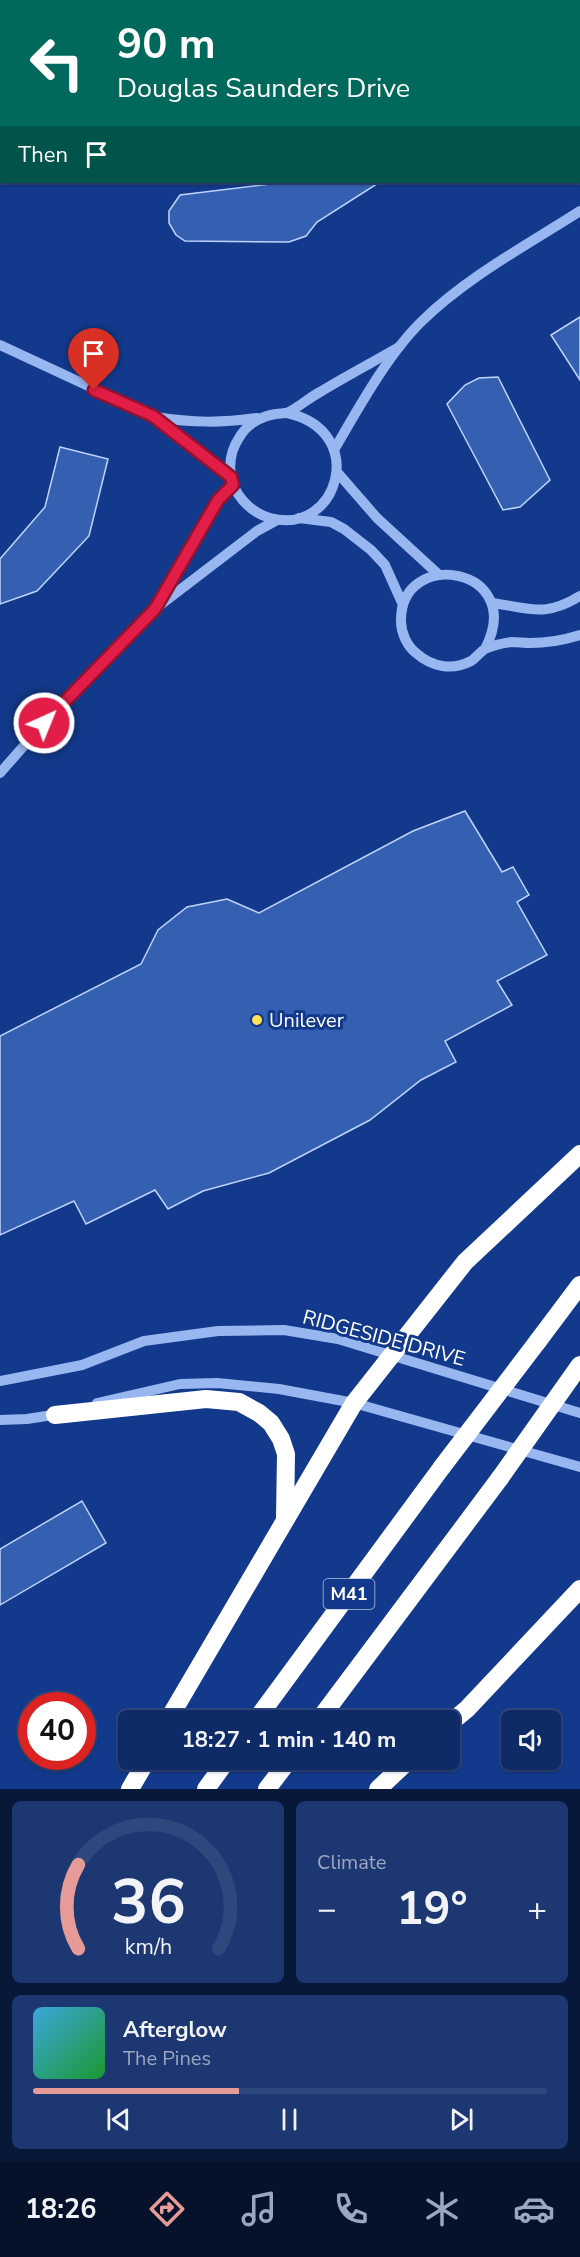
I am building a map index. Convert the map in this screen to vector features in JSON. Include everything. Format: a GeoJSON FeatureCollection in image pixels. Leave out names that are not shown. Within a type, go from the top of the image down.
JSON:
{"type":"FeatureCollection","features":[{"type":"Feature","properties":{"kind":"highway"},"geometry":{"type":"LineString","coordinates":[[174,1710],[354,1403],[465,1262],[580,1154]]}},
{"type":"Feature","properties":{"kind":"highway","name":"M41"},"geometry":{"type":"LineString","coordinates":[[263,1710],[442,1467],[580,1285]]}},
{"type":"Feature","properties":{"kind":"highway","name":"M41"},"geometry":{"type":"LineString","coordinates":[[326,1710],[500,1478],[580,1365]]}},
{"type":"Feature","properties":{"kind":"highway"},"geometry":{"type":"LineString","coordinates":[[55,1415],[206,1399],[238,1402],[259,1413],[271,1423],[281,1439],[285,1454],[285,1521]]}},
{"type":"Feature","properties":{"kind":"highway"},"geometry":{"type":"LineString","coordinates":[[460,1715],[579,1590]]}},
{"type":"Feature","properties":{"kind":"highway"},"geometry":{"type":"LineString","coordinates":[[130,1789],[141,1770]]}},
{"type":"Feature","properties":{"kind":"highway"},"geometry":{"type":"LineString","coordinates":[[206,1789],[220,1770]]}},
{"type":"Feature","properties":{"kind":"highway"},"geometry":{"type":"LineString","coordinates":[[267,1789],[281,1770]]}},
{"type":"Feature","properties":{"kind":"highway"},"geometry":{"type":"LineString","coordinates":[[378,1789],[398,1770]]}},
{"type":"Feature","properties":{"kind":"street"},"geometry":{"type":"LineString","coordinates":[[334,450],[399,347],[420,322],[484,272],[580,211]]}},
{"type":"Feature","properties":{"kind":"street"},"geometry":{"type":"LineString","coordinates":[[0,345],[153,416],[232,481],[248,506],[261,515],[278,520],[299,518],[331,522],[344,529],[371,550],[385,565],[404,605]]}},
{"type":"Feature","properties":{"kind":"street"},"geometry":{"type":"LineString","coordinates":[[286,413],[399,347]]}},
{"type":"Feature","properties":{"kind":"street"},"geometry":{"type":"LineString","coordinates":[[153,416],[211,423],[286,413],[316,424],[327,436],[334,450],[337,472],[333,488],[325,501],[313,511],[299,518]]}},
{"type":"Feature","properties":{"kind":"street"},"geometry":{"type":"LineString","coordinates":[[155,609],[218,500],[232,481],[230,462],[239,436],[261,418]]}},
{"type":"Feature","properties":{"kind":"street"},"geometry":{"type":"LineString","coordinates":[[337,472],[377,518],[438,574]]}},
{"type":"Feature","properties":{"kind":"street"},"geometry":{"type":"LineString","coordinates":[[0,773],[44,723],[155,609],[257,531],[278,520]]}},
{"type":"Feature","properties":{"kind":"street"},"geometry":{"type":"LineString","coordinates":[[438,574],[455,574],[470,579],[483,589],[492,603],[495,618],[493,634],[485,649],[473,660],[458,666],[441,666],[426,661],[413,651],[404,637],[401,621],[404,605],[411,591],[423,580],[438,574]]}},
{"type":"Feature","properties":{"kind":"street"},"geometry":{"type":"LineString","coordinates":[[492,603],[544,610],[563,605],[580,596]]}},
{"type":"Feature","properties":{"kind":"street"},"geometry":{"type":"LineString","coordinates":[[485,649],[513,642],[548,642],[580,635]]}},
{"type":"Feature","properties":{"kind":"street","name":"RIDGESIDE DRIVE"},"geometry":{"type":"LineString","coordinates":[[0,1381],[82,1365],[144,1341],[218,1331],[284,1330],[338,1340],[580,1413]]}},
{"type":"Feature","properties":{"kind":"street"},"geometry":{"type":"LineString","coordinates":[[0,1420],[55,1415],[139,1392],[180,1384],[217,1383],[279,1389],[354,1403],[580,1467]]}},
{"type":"Feature","properties":{"kind":"building"},"geometry":{"type":"Polygon","coordinates":[[[279,183],[378,183],[317,222],[306,236],[289,242],[185,241],[176,235],[169,223],[169,211],[180,195],[279,183]]]}},
{"type":"Feature","properties":{"kind":"building"},"geometry":{"type":"Polygon","coordinates":[[[580,317],[580,380],[551,335],[580,317]]]}},
{"type":"Feature","properties":{"kind":"building"},"geometry":{"type":"Polygon","coordinates":[[[498,377],[550,480],[520,507],[503,510],[447,404],[465,385],[479,378],[498,377]]]}},
{"type":"Feature","properties":{"kind":"building"},"geometry":{"type":"Polygon","coordinates":[[[60,447],[108,459],[89,536],[37,591],[0,604],[0,559],[45,507],[60,447]]]}},
{"type":"Feature","properties":{"kind":"building","name":"Unilever"},"geometry":{"type":"Polygon","coordinates":[[[465,811],[502,872],[513,867],[529,895],[517,902],[547,955],[497,981],[512,1005],[445,1041],[456,1062],[421,1080],[370,1120],[269,1173],[203,1191],[168,1209],[155,1190],[86,1224],[74,1201],[0,1235],[0,1036],[141,964],[158,930],[187,907],[227,899],[259,913],[413,831],[465,811]]]}},
{"type":"Feature","properties":{"kind":"building"},"geometry":{"type":"Polygon","coordinates":[[[82,1501],[106,1543],[0,1605],[0,1549],[82,1501]]]}},
{"type":"Feature","properties":{"kind":"place","name":"Unilever"},"geometry":{"type":"Point","coordinates":[257,1020]}},
{"type":"Feature","properties":{"kind":"route"},"geometry":{"type":"LineString","coordinates":[[44,723],[155,609],[218,500],[233,485],[231,477],[153,416],[94,390]]}}]}
